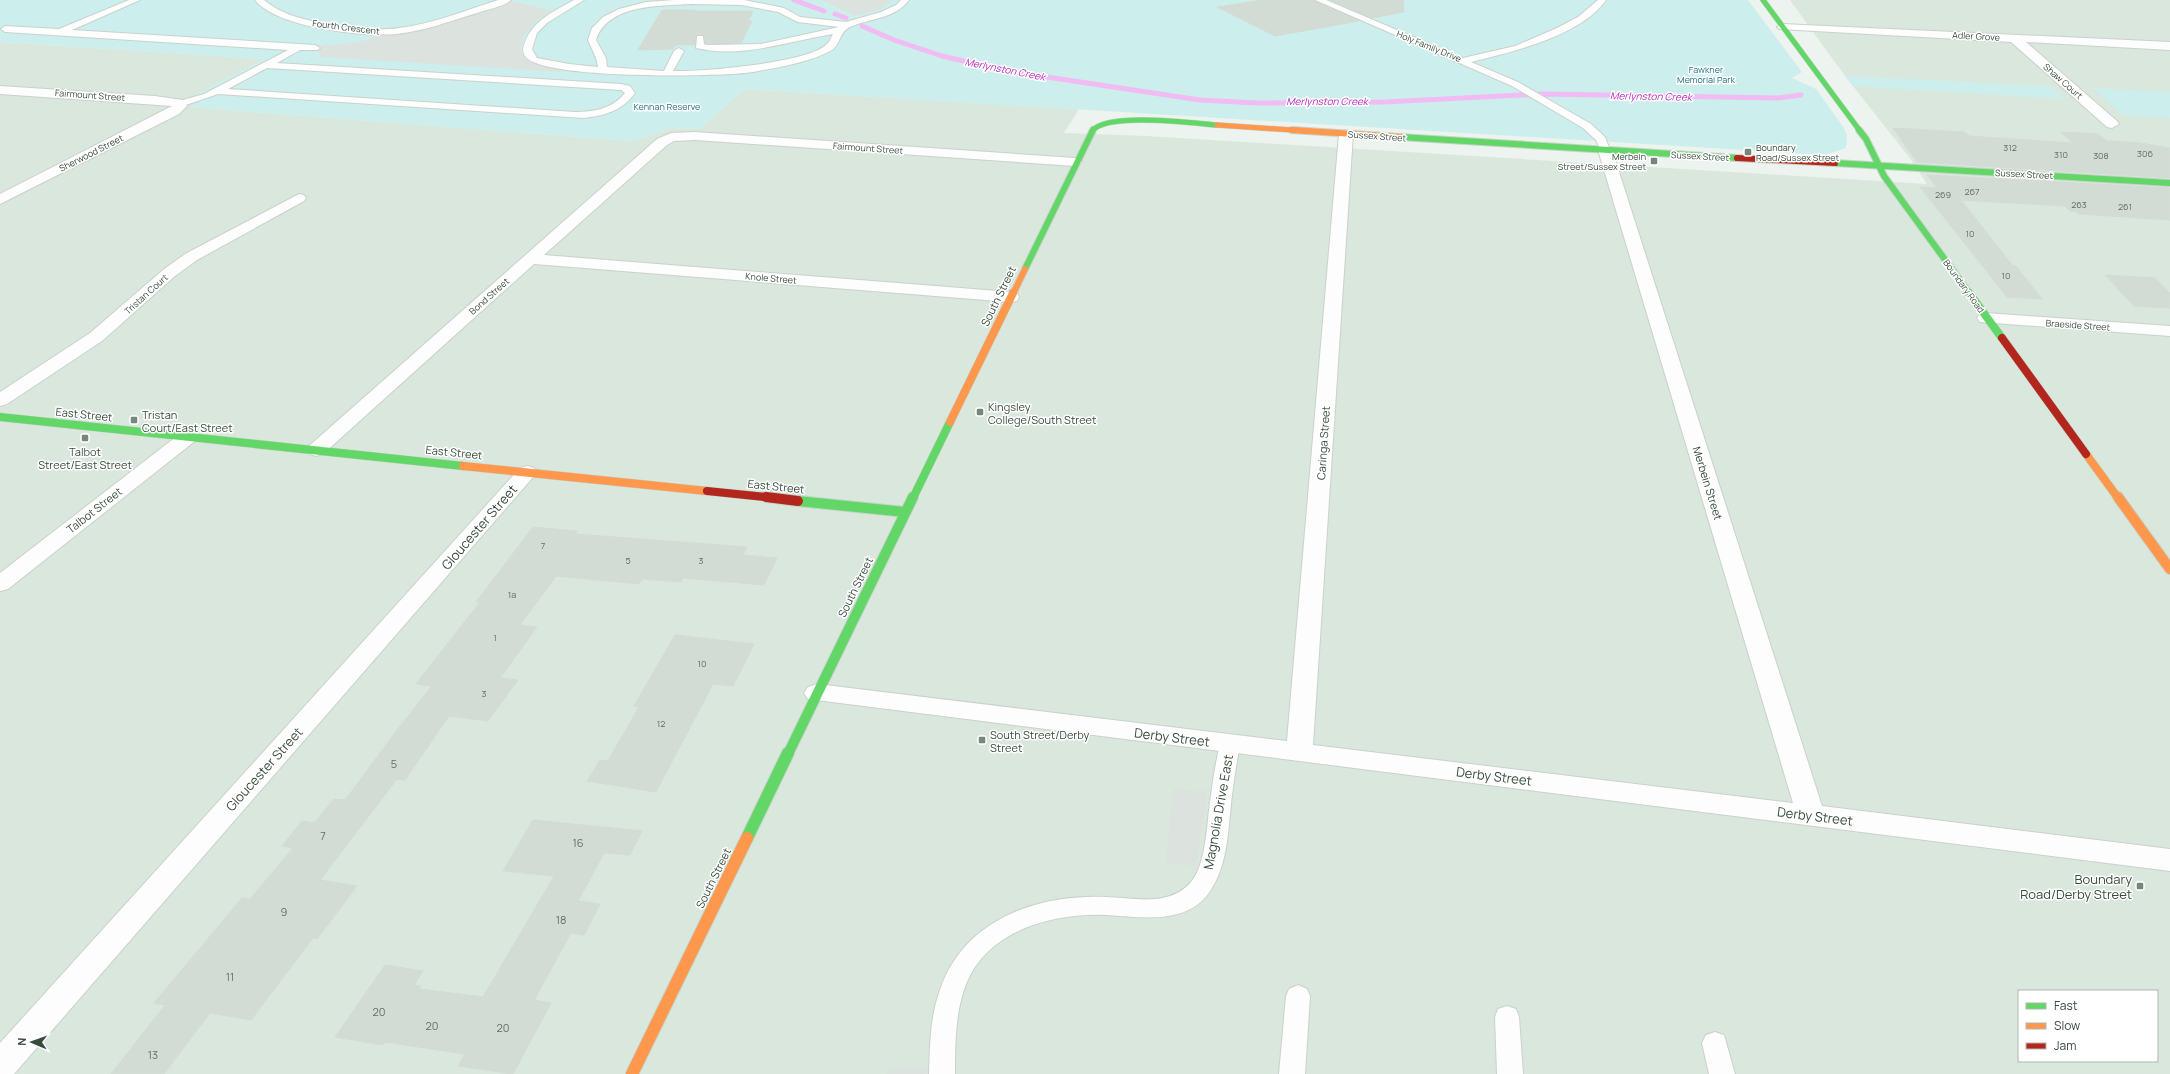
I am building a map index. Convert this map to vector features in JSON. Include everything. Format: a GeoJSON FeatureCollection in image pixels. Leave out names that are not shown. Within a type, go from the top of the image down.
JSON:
{"type":"FeatureCollection","features":[{"type":"Feature","properties":{"kind":"street","name":"Boundary Road"},"geometry":{"type":"LineString","coordinates":[[1763,0],[1866,139],[1884,176],[2170,570]]}},
{"type":"Feature","properties":{"kind":"street","name":"Adler Grove"},"geometry":{"type":"LineString","coordinates":[[1783,27],[2170,46]]}},
{"type":"Feature","properties":{"kind":"street","name":"Shaw Court"},"geometry":{"type":"LineString","coordinates":[[2014,38],[2112,124]]}},
{"type":"Feature","properties":{"kind":"street","name":"Fairmount Street"},"geometry":{"type":"LineString","coordinates":[[0,90],[155,100],[180,104]]}},
{"type":"Feature","properties":{"kind":"street","name":"Sherwood Street"},"geometry":{"type":"LineString","coordinates":[[0,200],[174,111],[179,108],[180,104]]}},
{"type":"Feature","properties":{"kind":"street","name":"Sussex Street"},"geometry":{"type":"LineString","coordinates":[[1111,121],[1136,120],[1605,150],[2170,183]]}},
{"type":"Feature","properties":{"kind":"street","name":"South Street"},"geometry":{"type":"LineString","coordinates":[[632,1074],[1076,162],[1093,129],[1111,121]]}},
{"type":"Feature","properties":{"kind":"street","name":"Caringa Street"},"geometry":{"type":"LineString","coordinates":[[1299,752],[1346,134]]}},
{"type":"Feature","properties":{"kind":"street","name":"Fairmount Street"},"geometry":{"type":"LineString","coordinates":[[662,142],[675,136],[694,136],[1076,162]]}},
{"type":"Feature","properties":{"kind":"street","name":"Bond Street"},"geometry":{"type":"LineString","coordinates":[[316,450],[662,142]]}},
{"type":"Feature","properties":{"kind":"street","name":"Merbein Street"},"geometry":{"type":"LineString","coordinates":[[1605,150],[1811,815]]}},
{"type":"Feature","properties":{"kind":"street","name":"Tristan Court"},"geometry":{"type":"LineString","coordinates":[[0,400],[96,337],[147,294],[169,273],[191,257],[212,244],[299,198]]}},
{"type":"Feature","properties":{"kind":"street","name":"Knole Street"},"geometry":{"type":"LineString","coordinates":[[531,259],[1011,297]]}},
{"type":"Feature","properties":{"kind":"street","name":"Braeside Street"},"geometry":{"type":"LineString","coordinates":[[1986,318],[2170,331]]}},
{"type":"Feature","properties":{"kind":"street","name":"East Street"},"geometry":{"type":"LineString","coordinates":[[0,417],[905,512]]}},
{"type":"Feature","properties":{"kind":"street","name":"Talbot Street"},"geometry":{"type":"LineString","coordinates":[[0,584],[188,436]]}},
{"type":"Feature","properties":{"kind":"street","name":"Gloucester Street"},"geometry":{"type":"LineString","coordinates":[[0,1066],[527,472]]}},
{"type":"Feature","properties":{"kind":"street","name":"Derby Street"},"geometry":{"type":"LineString","coordinates":[[817,693],[2170,860]]}},
{"type":"Feature","properties":{"kind":"lane"},"geometry":{"type":"LineString","coordinates":[[58,32],[136,0]]}},
{"type":"Feature","properties":{"kind":"lane","name":"Fourth Crescent"},"geometry":{"type":"LineString","coordinates":[[259,0],[262,4],[276,13],[304,22],[356,30],[386,32],[405,30],[507,0]]}},
{"type":"Feature","properties":{"kind":"lane"},"geometry":{"type":"LineString","coordinates":[[580,0],[544,20],[533,32],[528,43],[529,55],[534,60],[546,64],[667,73],[752,69],[781,64],[807,57],[830,47],[843,28]]}},
{"type":"Feature","properties":{"kind":"lane"},"geometry":{"type":"LineString","coordinates":[[700,38],[699,46],[708,48],[761,47],[843,28],[884,14],[899,7],[905,0]]}},
{"type":"Feature","properties":{"kind":"lane","name":"Holy Family Drive"},"geometry":{"type":"LineString","coordinates":[[1319,0],[1462,61],[1518,48],[1560,30],[1581,19],[1597,8],[1602,0]]}},
{"type":"Feature","properties":{"kind":"lane"},"geometry":{"type":"LineString","coordinates":[[603,69],[601,58],[592,40],[596,28],[606,19],[622,11],[646,5],[691,1],[746,3],[781,10],[798,19],[843,28]]}},
{"type":"Feature","properties":{"kind":"lane"},"geometry":{"type":"LineString","coordinates":[[5,29],[315,48]]}},
{"type":"Feature","properties":{"kind":"lane"},"geometry":{"type":"LineString","coordinates":[[180,104],[199,100],[296,50],[295,47]]}},
{"type":"Feature","properties":{"kind":"lane"},"geometry":{"type":"LineString","coordinates":[[667,73],[679,51]]}},
{"type":"Feature","properties":{"kind":"lane"},"geometry":{"type":"LineString","coordinates":[[1462,61],[1527,90],[1541,98],[1597,134],[1605,150]]}},
{"type":"Feature","properties":{"kind":"lane"},"geometry":{"type":"LineString","coordinates":[[216,91],[575,115],[603,112],[614,108],[630,93],[627,88],[621,87],[267,64]]}},
{"type":"Feature","properties":{"kind":"lane","name":"Magnolia Drive East"},"geometry":{"type":"LineString","coordinates":[[942,1074],[946,1016],[956,979],[969,957],[988,938],[1010,923],[1038,912],[1066,906],[1165,907],[1187,900],[1200,888],[1210,870],[1223,779],[1230,744]]}},
{"type":"Feature","properties":{"kind":"lane"},"geometry":{"type":"LineString","coordinates":[[1292,1074],[1298,996]]}},
{"type":"Feature","properties":{"kind":"lane"},"geometry":{"type":"LineString","coordinates":[[1507,1017],[1510,1074]]}},
{"type":"Feature","properties":{"kind":"lane"},"geometry":{"type":"LineString","coordinates":[[1715,1043],[1722,1074]]}},
{"type":"Feature","properties":{"kind":"shaded area"},"geometry":{"type":"Polygon","coordinates":[[[822,0],[893,0],[880,9],[855,16],[822,0]]]}},
{"type":"Feature","properties":{"kind":"shaded area"},"geometry":{"type":"Polygon","coordinates":[[[1790,0],[2170,0],[2170,1074],[0,1074],[0,42],[266,59],[195,95],[211,96],[190,107],[632,141],[673,128],[699,129],[744,89],[1079,109],[1064,133],[1146,136],[1927,184],[1909,157],[1845,76],[1790,0]]]}},
{"type":"Feature","properties":{"kind":"shaded area"},"geometry":{"type":"Polygon","coordinates":[[[512,1],[554,11],[537,20],[524,35],[521,49],[524,58],[530,62],[564,69],[560,72],[321,57],[313,46],[345,44],[363,41],[380,35],[400,33],[512,1]]]}},
{"type":"Feature","properties":{"kind":"shaded area"},"geometry":{"type":"Polygon","coordinates":[[[1173,789],[1207,791],[1196,866],[1166,862],[1173,789]]]}},
{"type":"Feature","properties":{"kind":"shaded area"},"geometry":{"type":"Polygon","coordinates":[[[928,1068],[927,1074],[887,1074],[887,1069],[928,1068]]]}},
{"type":"Feature","properties":{"kind":"green space","name":"Fawkner Memorial Park"},"geometry":{"type":"Polygon","coordinates":[[[0,0],[1748,0],[1802,72],[1792,78],[1816,89],[1844,128],[1847,135],[1846,148],[1825,155],[744,89],[699,129],[673,128],[632,141],[189,107],[210,96],[194,95],[265,59],[0,42],[0,0]]]}},
{"type":"Feature","properties":{"kind":"green space"},"geometry":{"type":"Polygon","coordinates":[[[1845,76],[2051,86],[2064,99],[1854,86],[1845,76]]]}},
{"type":"Feature","properties":{"kind":"green space"},"geometry":{"type":"Polygon","coordinates":[[[2093,88],[2170,92],[2170,118],[2124,116],[2093,88]]]}},
{"type":"Feature","properties":{"kind":"building"},"geometry":{"type":"Polygon","coordinates":[[[1263,0],[1314,0],[1359,21],[1275,36],[1217,7],[1263,0]]]}},
{"type":"Feature","properties":{"kind":"building"},"geometry":{"type":"Polygon","coordinates":[[[1330,0],[1403,0],[1404,12],[1372,18],[1330,0]]]}},
{"type":"Feature","properties":{"kind":"building"},"geometry":{"type":"Polygon","coordinates":[[[662,10],[753,11],[748,21],[752,21],[741,43],[708,44],[705,43],[704,35],[697,34],[695,45],[676,45],[673,49],[638,50],[662,10]]]}},
{"type":"Feature","properties":{"kind":"building"},"geometry":{"type":"Polygon","coordinates":[[[1893,128],[1964,132],[1969,136],[2073,143],[2061,132],[2098,134],[2107,141],[2141,143],[2170,148],[2170,178],[1917,162],[1893,128]]]}},
{"type":"Feature","properties":{"kind":"building"},"geometry":{"type":"Polygon","coordinates":[[[1927,175],[2170,188],[2170,220],[2079,214],[2077,212],[2070,211],[2065,206],[1961,200],[2013,266],[2016,266],[2042,299],[2007,297],[1920,187],[1937,188],[1927,175]]]}},
{"type":"Feature","properties":{"kind":"building"},"geometry":{"type":"Polygon","coordinates":[[[2105,275],[2155,278],[2170,293],[2170,308],[2134,306],[2105,275]]]}},
{"type":"Feature","properties":{"kind":"building"},"geometry":{"type":"Polygon","coordinates":[[[533,527],[577,531],[575,534],[747,547],[743,555],[777,558],[764,585],[683,578],[681,582],[642,579],[639,584],[556,576],[520,625],[537,627],[500,678],[518,680],[488,721],[449,716],[405,780],[397,779],[320,880],[357,886],[317,939],[313,938],[251,1020],[210,1013],[164,1074],[111,1074],[165,1005],[154,1003],[242,898],[250,899],[293,848],[282,846],[302,821],[314,823],[334,799],[345,800],[432,686],[416,684],[480,602],[476,602],[533,527]]]}},
{"type":"Feature","properties":{"kind":"building"},"geometry":{"type":"Polygon","coordinates":[[[675,635],[754,644],[733,686],[713,684],[656,792],[587,781],[600,760],[608,761],[639,707],[634,706],[675,635]]]}},
{"type":"Feature","properties":{"kind":"building"},"geometry":{"type":"Polygon","coordinates":[[[533,820],[642,831],[630,855],[604,853],[578,901],[600,904],[584,935],[571,933],[534,1000],[551,1003],[513,1074],[458,1066],[465,1054],[385,1042],[383,1045],[335,1037],[385,965],[423,971],[414,985],[421,986],[419,989],[483,997],[554,876],[503,871],[533,820]]]}},
{"type":"Feature","properties":{"kind":"waterway","name":"Merlynston Creek"},"geometry":{"type":"LineString","coordinates":[[794,0],[824,11]]}},
{"type":"Feature","properties":{"kind":"waterway","name":"Merlynston Creek"},"geometry":{"type":"LineString","coordinates":[[835,14],[846,18]]}},
{"type":"Feature","properties":{"kind":"waterway","name":"Merlynston Creek"},"geometry":{"type":"LineString","coordinates":[[862,26],[894,40],[942,56],[1007,71],[1200,100],[1257,103],[1385,102],[1543,94],[1778,98],[1801,95]]}},
{"type":"Feature","properties":{"kind":"traffic: fast"},"geometry":{"type":"LineString","coordinates":[[1763,0],[1866,139],[1884,176],[2002,338]]}},
{"type":"Feature","properties":{"kind":"traffic: fast"},"geometry":{"type":"LineString","coordinates":[[1025,269],[1093,129],[1111,121],[1136,120],[1217,125]]}},
{"type":"Feature","properties":{"kind":"traffic: fast"},"geometry":{"type":"LineString","coordinates":[[1400,137],[1737,158]]}},
{"type":"Feature","properties":{"kind":"traffic: fast"},"geometry":{"type":"LineString","coordinates":[[1835,163],[2170,183]]}},
{"type":"Feature","properties":{"kind":"traffic: fast"},"geometry":{"type":"LineString","coordinates":[[0,417],[463,466]]}},
{"type":"Feature","properties":{"kind":"traffic: fast"},"geometry":{"type":"LineString","coordinates":[[747,838],[950,422]]}},
{"type":"Feature","properties":{"kind":"traffic: fast"},"geometry":{"type":"LineString","coordinates":[[798,501],[905,512]]}},
{"type":"Feature","properties":{"kind":"traffic: slow"},"geometry":{"type":"LineString","coordinates":[[1217,125],[1400,137]]}},
{"type":"Feature","properties":{"kind":"traffic: slow"},"geometry":{"type":"LineString","coordinates":[[950,422],[1025,269]]}},
{"type":"Feature","properties":{"kind":"traffic: slow"},"geometry":{"type":"LineString","coordinates":[[2086,454],[2170,569]]}},
{"type":"Feature","properties":{"kind":"traffic: slow"},"geometry":{"type":"LineString","coordinates":[[463,466],[707,491]]}},
{"type":"Feature","properties":{"kind":"traffic: slow"},"geometry":{"type":"LineString","coordinates":[[632,1074],[747,838]]}},
{"type":"Feature","properties":{"kind":"traffic: jam"},"geometry":{"type":"LineString","coordinates":[[1737,158],[1835,163]]}},
{"type":"Feature","properties":{"kind":"traffic: jam"},"geometry":{"type":"LineString","coordinates":[[2002,338],[2086,454]]}},
{"type":"Feature","properties":{"kind":"traffic: jam"},"geometry":{"type":"LineString","coordinates":[[707,491],[798,501]]}},
{"type":"Feature","properties":{"kind":"place","name":"Boundary Road/Sussex Street"},"geometry":{"type":"Point","coordinates":[1748,152]}},
{"type":"Feature","properties":{"kind":"place","name":"Merbein Street/Sussex Street"},"geometry":{"type":"Point","coordinates":[1654,161]}},
{"type":"Feature","properties":{"kind":"place","name":"Kingsley College/South Street"},"geometry":{"type":"Point","coordinates":[980,412]}},
{"type":"Feature","properties":{"kind":"place","name":"Tristan Court/East Street"},"geometry":{"type":"Point","coordinates":[134,420]}},
{"type":"Feature","properties":{"kind":"place","name":"Talbot Street/East Street"},"geometry":{"type":"Point","coordinates":[85,438]}},
{"type":"Feature","properties":{"kind":"place","name":"South Street/Derby Street"},"geometry":{"type":"Point","coordinates":[982,740]}},
{"type":"Feature","properties":{"kind":"place","name":"Boundary Road/Derby Street"},"geometry":{"type":"Point","coordinates":[2140,886]}},
{"type":"Feature","properties":{"kind":"park label","name":"Kennan Reserve"},"geometry":{"type":"Point","coordinates":[667,106]}}]}
